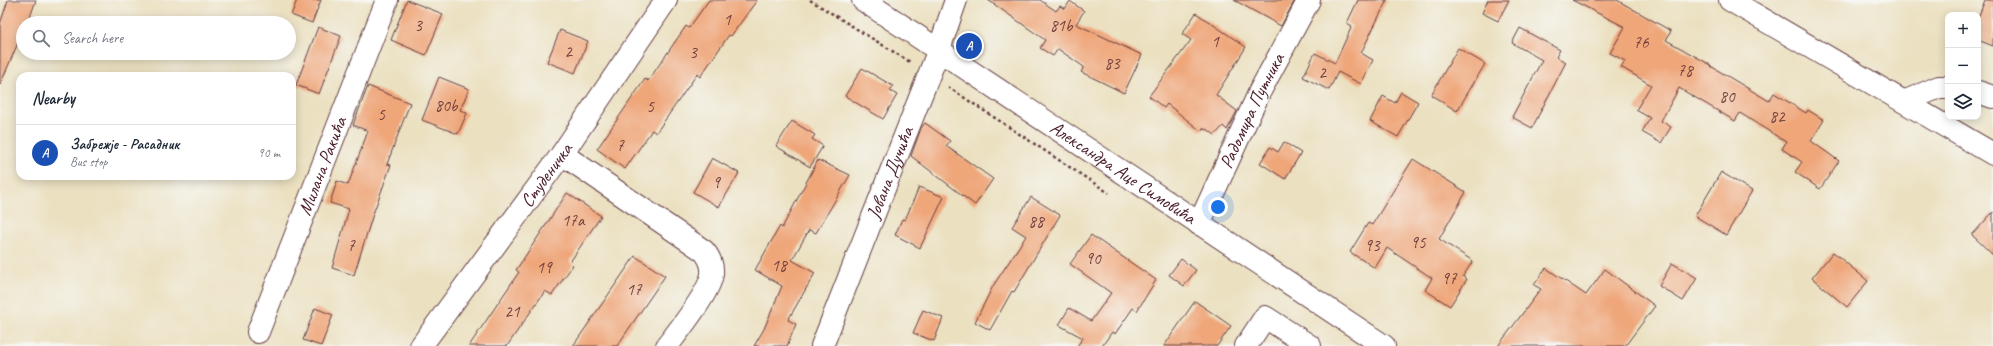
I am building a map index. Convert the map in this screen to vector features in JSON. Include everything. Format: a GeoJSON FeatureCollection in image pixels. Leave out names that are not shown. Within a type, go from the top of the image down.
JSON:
{"type":"FeatureCollection","features":[{"type":"Feature","properties":{"kind":"street","name":"Милана Ракића"},"geometry":{"type":"LineString","coordinates":[[258,332],[386,0]]}},
{"type":"Feature","properties":{"kind":"street","name":"Студеничка"},"geometry":{"type":"LineString","coordinates":[[421,346],[562,154],[666,0]]}},
{"type":"Feature","properties":{"kind":"street","name":"Александра Аце Симовића"},"geometry":{"type":"LineString","coordinates":[[863,0],[938,52],[1384,346]]}},
{"type":"Feature","properties":{"kind":"street","name":"Јована Дучића"},"geometry":{"type":"LineString","coordinates":[[822,346],[938,52],[956,0]]}},
{"type":"Feature","properties":{"kind":"street","name":"Радомира Путника"},"geometry":{"type":"LineString","coordinates":[[1199,224],[1260,91],[1309,0]]}},
{"type":"Feature","properties":{"kind":"street"},"geometry":{"type":"LineString","coordinates":[[1730,0],[1993,154]]}},
{"type":"Feature","properties":{"kind":"street"},"geometry":{"type":"LineString","coordinates":[[1906,102],[1939,86],[1945,87]]}},
{"type":"Feature","properties":{"kind":"street"},"geometry":{"type":"LineString","coordinates":[[1981,93],[1993,97]]}},
{"type":"Feature","properties":{"kind":"street"},"geometry":{"type":"LineString","coordinates":[[562,154],[704,251],[710,260],[712,274],[707,288],[667,346]]}},
{"type":"Feature","properties":{"kind":"street"},"geometry":{"type":"LineString","coordinates":[[1246,346],[1265,317],[1302,344]]}},
{"type":"Feature","properties":{"kind":"path"},"geometry":{"type":"LineString","coordinates":[[810,0],[929,74],[1115,197]]}},
{"type":"Feature","properties":{"kind":"building"},"geometry":{"type":"Polygon","coordinates":[[[8,0],[36,0],[30,16],[16,16],[16,47],[0,85],[0,24],[8,0]]]}},
{"type":"Feature","properties":{"kind":"building"},"geometry":{"type":"Polygon","coordinates":[[[297,0],[321,0],[312,23],[291,15],[297,0]]]}},
{"type":"Feature","properties":{"kind":"building"},"geometry":{"type":"Polygon","coordinates":[[[407,0],[443,14],[426,55],[391,40],[407,0]]]}},
{"type":"Feature","properties":{"kind":"building"},"geometry":{"type":"Polygon","coordinates":[[[709,0],[757,0],[731,36],[729,35],[700,77],[697,74],[656,133],[652,130],[625,169],[597,149],[645,79],[648,81],[686,26],[689,28],[709,0]]]}},
{"type":"Feature","properties":{"kind":"building"},"geometry":{"type":"Polygon","coordinates":[[[988,0],[1040,0],[1056,11],[1060,6],[1065,9],[1070,1],[1084,11],[1076,24],[1142,55],[1124,93],[1081,72],[1084,67],[1058,49],[1053,56],[1040,48],[1045,40],[988,0]]]}},
{"type":"Feature","properties":{"kind":"building"},"geometry":{"type":"Polygon","coordinates":[[[1234,0],[1295,0],[1281,26],[1234,0]]]}},
{"type":"Feature","properties":{"kind":"building"},"geometry":{"type":"Polygon","coordinates":[[[1358,0],[1387,0],[1361,53],[1373,60],[1361,84],[1338,72],[1329,90],[1303,77],[1315,53],[1335,63],[1352,26],[1347,23],[1358,0]]]}},
{"type":"Feature","properties":{"kind":"building"},"geometry":{"type":"Polygon","coordinates":[[[1488,0],[1509,0],[1498,21],[1482,13],[1488,0]]]}},
{"type":"Feature","properties":{"kind":"building"},"geometry":{"type":"Polygon","coordinates":[[[1572,0],[1617,0],[1671,31],[1666,40],[1709,64],[1769,101],[1774,93],[1806,113],[1808,110],[1824,120],[1811,141],[1839,161],[1820,189],[1795,172],[1802,162],[1782,149],[1786,142],[1740,113],[1735,121],[1679,88],[1661,121],[1671,127],[1661,143],[1642,132],[1650,118],[1636,110],[1651,85],[1621,67],[1625,61],[1610,53],[1625,27],[1572,0]]]}},
{"type":"Feature","properties":{"kind":"building"},"geometry":{"type":"Polygon","coordinates":[[[1985,0],[1993,0],[1993,46],[1981,41],[1980,12],[1985,0]]]}},
{"type":"Feature","properties":{"kind":"building"},"geometry":{"type":"Polygon","coordinates":[[[1196,13],[1246,47],[1216,95],[1237,111],[1227,130],[1223,126],[1215,135],[1207,129],[1206,130],[1203,128],[1201,131],[1167,104],[1164,108],[1149,96],[1191,40],[1182,34],[1196,13]]]}},
{"type":"Feature","properties":{"kind":"building"},"geometry":{"type":"Polygon","coordinates":[[[318,27],[341,36],[319,94],[296,85],[318,27]]]}},
{"type":"Feature","properties":{"kind":"building"},"geometry":{"type":"Polygon","coordinates":[[[1520,28],[1560,50],[1556,57],[1566,62],[1532,128],[1512,117],[1542,60],[1512,43],[1520,28]]]}},
{"type":"Feature","properties":{"kind":"building"},"geometry":{"type":"Polygon","coordinates":[[[560,30],[588,41],[575,73],[547,62],[560,30]]]}},
{"type":"Feature","properties":{"kind":"building"},"geometry":{"type":"Polygon","coordinates":[[[1458,48],[1485,64],[1457,111],[1431,95],[1458,48]]]}},
{"type":"Feature","properties":{"kind":"building"},"geometry":{"type":"Polygon","coordinates":[[[862,68],[893,86],[890,91],[897,95],[883,119],[845,96],[862,68]]]}},
{"type":"Feature","properties":{"kind":"building"},"geometry":{"type":"Polygon","coordinates":[[[439,77],[469,89],[460,110],[467,113],[458,134],[422,120],[439,77]]]}},
{"type":"Feature","properties":{"kind":"building"},"geometry":{"type":"Polygon","coordinates":[[[368,86],[410,103],[387,164],[391,165],[373,214],[354,275],[332,268],[349,209],[330,203],[337,181],[348,185],[368,131],[353,125],[368,86]]]}},
{"type":"Feature","properties":{"kind":"building"},"geometry":{"type":"Polygon","coordinates":[[[1401,92],[1418,102],[1398,137],[1370,121],[1383,96],[1395,103],[1401,92]]]}},
{"type":"Feature","properties":{"kind":"building"},"geometry":{"type":"Polygon","coordinates":[[[792,121],[815,135],[812,139],[823,146],[810,167],[776,146],[792,121]]]}},
{"type":"Feature","properties":{"kind":"building"},"geometry":{"type":"Polygon","coordinates":[[[925,123],[950,141],[946,146],[993,179],[975,205],[911,156],[921,128],[925,123]]]}},
{"type":"Feature","properties":{"kind":"building"},"geometry":{"type":"Polygon","coordinates":[[[1284,142],[1301,153],[1285,179],[1260,163],[1270,147],[1278,152],[1284,142]]]}},
{"type":"Feature","properties":{"kind":"building"},"geometry":{"type":"Polygon","coordinates":[[[712,158],[739,173],[719,207],[693,192],[712,158]]]}},
{"type":"Feature","properties":{"kind":"building"},"geometry":{"type":"Polygon","coordinates":[[[1413,159],[1466,192],[1439,239],[1473,261],[1463,276],[1467,279],[1450,306],[1425,290],[1432,278],[1387,248],[1375,268],[1350,252],[1368,223],[1372,225],[1413,159]]]}},
{"type":"Feature","properties":{"kind":"building"},"geometry":{"type":"Polygon","coordinates":[[[818,160],[850,175],[816,233],[809,230],[792,260],[815,273],[788,320],[796,324],[787,346],[754,346],[764,329],[782,286],[755,270],[780,226],[782,228],[818,160]]]}},
{"type":"Feature","properties":{"kind":"building"},"geometry":{"type":"Polygon","coordinates":[[[1721,172],[1752,191],[1726,235],[1695,216],[1721,172]]]}},
{"type":"Feature","properties":{"kind":"building"},"geometry":{"type":"Polygon","coordinates":[[[919,187],[944,197],[920,248],[895,235],[902,219],[905,220],[919,187]]]}},
{"type":"Feature","properties":{"kind":"building"},"geometry":{"type":"Polygon","coordinates":[[[567,193],[601,216],[570,262],[573,265],[552,295],[545,291],[507,346],[469,346],[519,272],[516,270],[567,193]]]}},
{"type":"Feature","properties":{"kind":"building"},"geometry":{"type":"Polygon","coordinates":[[[1031,197],[1060,215],[1014,292],[1012,291],[990,330],[975,322],[993,286],[1026,236],[1012,227],[1031,197]]]}},
{"type":"Feature","properties":{"kind":"building"},"geometry":{"type":"Polygon","coordinates":[[[1993,212],[1993,255],[1972,235],[1993,212]]]}},
{"type":"Feature","properties":{"kind":"building"},"geometry":{"type":"Polygon","coordinates":[[[1091,235],[1156,280],[1137,311],[1133,308],[1115,334],[1112,332],[1102,346],[1077,346],[1083,338],[1059,325],[1069,308],[1091,321],[1111,293],[1070,264],[1091,235]]]}},
{"type":"Feature","properties":{"kind":"building"},"geometry":{"type":"Polygon","coordinates":[[[1833,252],[1868,281],[1847,307],[1812,278],[1833,252]]]}},
{"type":"Feature","properties":{"kind":"building"},"geometry":{"type":"Polygon","coordinates":[[[635,256],[665,276],[617,346],[573,346],[635,256]]]}},
{"type":"Feature","properties":{"kind":"building"},"geometry":{"type":"Polygon","coordinates":[[[1181,259],[1196,270],[1184,286],[1169,275],[1181,259]]]}},
{"type":"Feature","properties":{"kind":"building"},"geometry":{"type":"Polygon","coordinates":[[[1672,263],[1697,278],[1683,301],[1659,286],[1672,263]]]}},
{"type":"Feature","properties":{"kind":"building"},"geometry":{"type":"Polygon","coordinates":[[[1546,268],[1586,295],[1605,269],[1655,306],[1625,346],[1498,346],[1541,289],[1534,285],[1546,268]]]}},
{"type":"Feature","properties":{"kind":"building"},"geometry":{"type":"Polygon","coordinates":[[[1195,301],[1231,326],[1217,346],[1164,346],[1195,301]]]}},
{"type":"Feature","properties":{"kind":"building"},"geometry":{"type":"Polygon","coordinates":[[[315,308],[333,315],[321,346],[303,340],[315,308]]]}},
{"type":"Feature","properties":{"kind":"building"},"geometry":{"type":"Polygon","coordinates":[[[923,310],[943,318],[934,341],[913,333],[923,310]]]}},
{"type":"Feature","properties":{"kind":"place","name":"Забрежје - Расадник"},"geometry":{"type":"Point","coordinates":[969,46]}}]}
